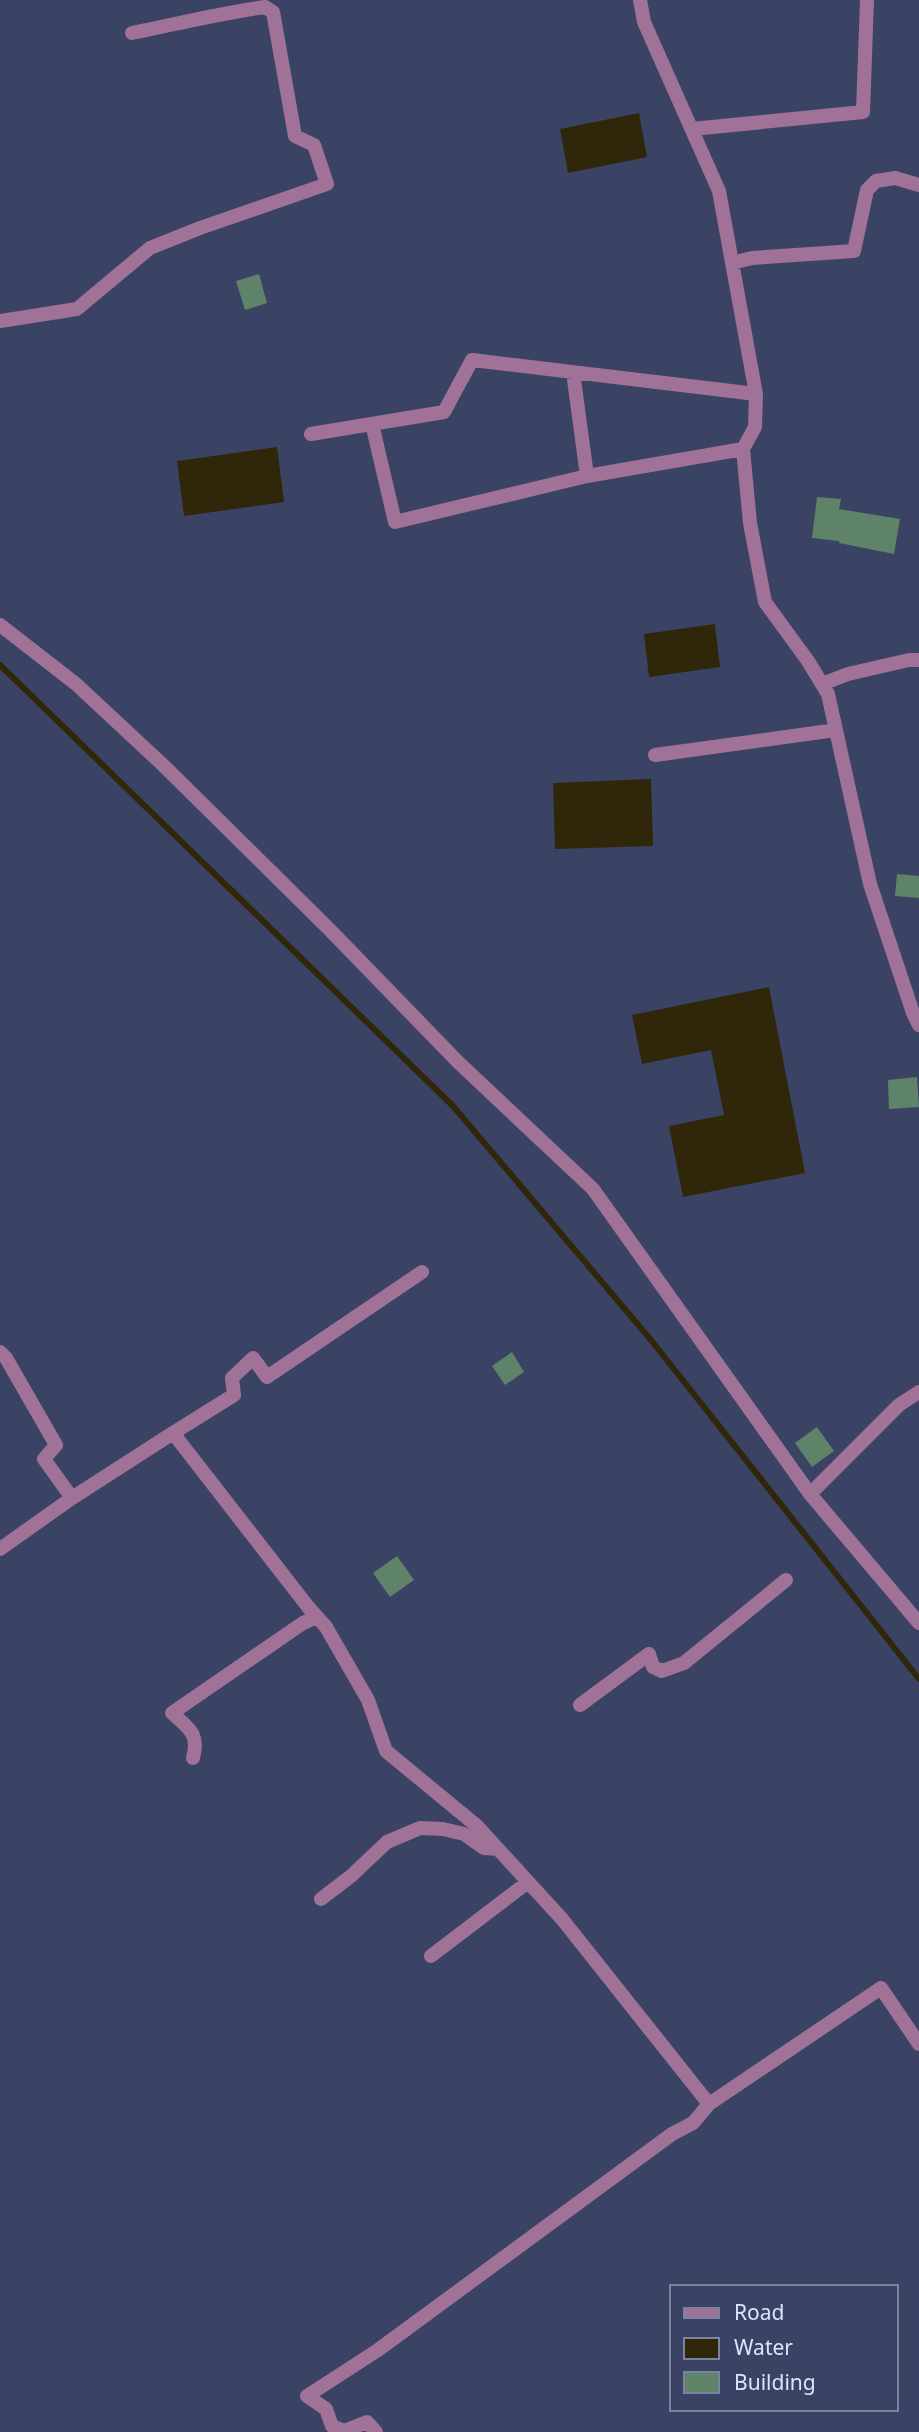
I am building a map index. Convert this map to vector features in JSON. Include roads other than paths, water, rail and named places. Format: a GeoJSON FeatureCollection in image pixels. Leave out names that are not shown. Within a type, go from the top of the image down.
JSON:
{"type":"FeatureCollection","features":[{"type":"Feature","properties":{"kind":"street"},"geometry":{"type":"LineString","coordinates":[[640,0],[644,22],[719,191],[756,394],[755,427],[743,449],[750,523],[765,601],[828,694],[870,884],[919,1025]]}},
{"type":"Feature","properties":{"kind":"street"},"geometry":{"type":"LineString","coordinates":[[692,129],[863,112],[867,0]]}},
{"type":"Feature","properties":{"kind":"street"},"geometry":{"type":"LineString","coordinates":[[0,321],[77,309],[149,248],[327,184],[314,145],[295,136],[273,12],[264,3],[132,33]]}},
{"type":"Feature","properties":{"kind":"street"},"geometry":{"type":"LineString","coordinates":[[732,263],[752,258],[854,251],[867,190],[876,181],[895,178],[919,185]]}},
{"type":"Feature","properties":{"kind":"street"},"geometry":{"type":"LineString","coordinates":[[311,434],[444,412],[472,360],[756,394]]}},
{"type":"Feature","properties":{"kind":"street"},"geometry":{"type":"LineString","coordinates":[[573,372],[587,476]]}},
{"type":"Feature","properties":{"kind":"street"},"geometry":{"type":"LineString","coordinates":[[372,424],[395,522],[587,476],[743,449]]}},
{"type":"Feature","properties":{"kind":"street"},"geometry":{"type":"LineString","coordinates":[[0,625],[76,684],[163,765],[330,929],[458,1062],[593,1189],[810,1494],[919,1623]]}},
{"type":"Feature","properties":{"kind":"street"},"geometry":{"type":"LineString","coordinates":[[822,684],[848,674],[919,660]]}},
{"type":"Feature","properties":{"kind":"street"},"geometry":{"type":"LineString","coordinates":[[655,755],[836,730]]}},
{"type":"Feature","properties":{"kind":"street"},"geometry":{"type":"LineString","coordinates":[[0,1549],[72,1498],[234,1395],[232,1378],[253,1357],[267,1377],[422,1272]]}},
{"type":"Feature","properties":{"kind":"street"},"geometry":{"type":"LineString","coordinates":[[0,1352],[6,1358],[55,1445],[44,1459],[72,1498]]}},
{"type":"Feature","properties":{"kind":"street"},"geometry":{"type":"LineString","coordinates":[[810,1494],[899,1405],[919,1392]]}},
{"type":"Feature","properties":{"kind":"street"},"geometry":{"type":"LineString","coordinates":[[173,1433],[326,1627],[368,1700],[386,1751],[477,1826],[562,1919],[709,2104]]}},
{"type":"Feature","properties":{"kind":"street"},"geometry":{"type":"LineString","coordinates":[[580,1705],[649,1654],[653,1667],[662,1671],[684,1662],[786,1580]]}},
{"type":"Feature","properties":{"kind":"street"},"geometry":{"type":"LineString","coordinates":[[193,1758],[196,1746],[194,1733],[172,1713],[303,1623],[317,1617]]}},
{"type":"Feature","properties":{"kind":"street"},"geometry":{"type":"LineString","coordinates":[[320,1899],[351,1876],[387,1842],[420,1828],[443,1829],[464,1834],[484,1848],[498,1849]]}},
{"type":"Feature","properties":{"kind":"street"},"geometry":{"type":"LineString","coordinates":[[431,1956],[528,1882]]}},
{"type":"Feature","properties":{"kind":"street"},"geometry":{"type":"LineString","coordinates":[[376,2432],[367,2422],[344,2431],[332,2426],[326,2409],[307,2396],[378,2350],[661,2142],[693,2123],[709,2104],[881,1989],[919,2044]]}},
{"type":"Feature","properties":{"kind":"water"},"geometry":{"type":"Polygon","coordinates":[[[639,113],[647,157],[568,173],[560,129],[639,113]]]}},
{"type":"Feature","properties":{"kind":"water"},"geometry":{"type":"Polygon","coordinates":[[[277,447],[284,502],[184,516],[177,461],[277,447]]]}},
{"type":"Feature","properties":{"kind":"water"},"geometry":{"type":"Polygon","coordinates":[[[715,624],[720,667],[649,677],[644,634],[715,624]]]}},
{"type":"Feature","properties":{"kind":"water"},"geometry":{"type":"Polygon","coordinates":[[[651,779],[653,846],[555,849],[553,783],[651,779]]]}},
{"type":"Feature","properties":{"kind":"water"},"geometry":{"type":"Polygon","coordinates":[[[769,987],[805,1173],[683,1197],[669,1126],[724,1115],[711,1050],[642,1064],[632,1015],[769,987]]]}},
{"type":"Feature","properties":{"kind":"waterway"},"geometry":{"type":"LineString","coordinates":[[0,665],[453,1106],[651,1340],[919,1679]]}}]}
